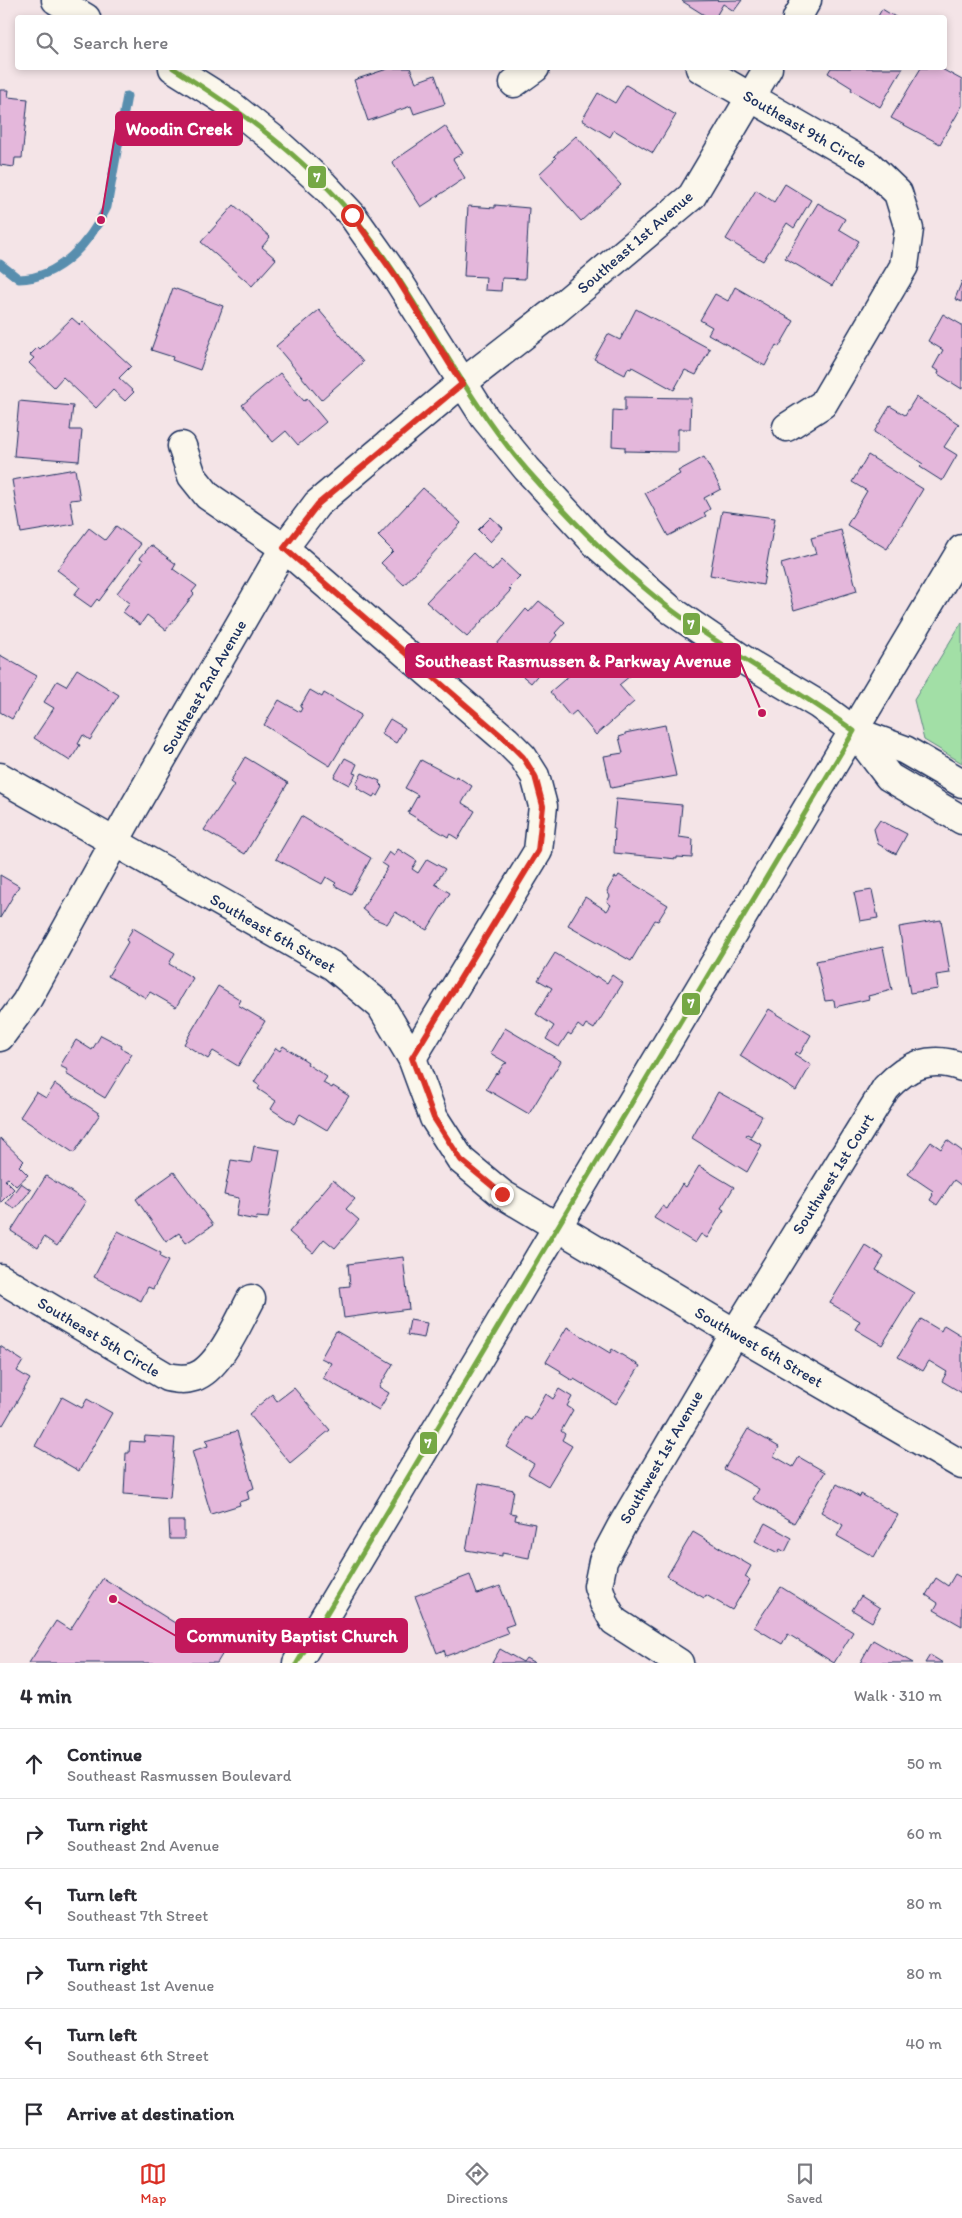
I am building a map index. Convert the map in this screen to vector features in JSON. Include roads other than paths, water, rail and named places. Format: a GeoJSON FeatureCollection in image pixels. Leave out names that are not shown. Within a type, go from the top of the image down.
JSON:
{"type":"FeatureCollection","features":[{"type":"Feature","properties":{"kind":"street"},"geometry":{"type":"LineString","coordinates":[[56,0],[81,15]]}},
{"type":"Feature","properties":{"kind":"street"},"geometry":{"type":"LineString","coordinates":[[798,15],[807,0]]}},
{"type":"Feature","properties":{"kind":"street"},"geometry":{"type":"LineString","coordinates":[[176,70],[226,102],[272,138],[324,185],[352,215],[396,277],[485,418],[527,469],[598,544],[644,588],[706,635],[819,705],[854,731],[890,777],[962,820]]}},
{"type":"Feature","properties":{"kind":"street","name":"Southeast 9th Circle"},"geometry":{"type":"LineString","coordinates":[[704,70],[870,166],[898,193],[910,229],[904,266],[823,404],[787,427]]}},
{"type":"Feature","properties":{"kind":"street","name":"Southeast 1st Avenue"},"geometry":{"type":"LineString","coordinates":[[462,384],[555,311],[692,196],[767,70]]}},
{"type":"Feature","properties":{"kind":"street","name":"Southeast 2nd Avenue"},"geometry":{"type":"LineString","coordinates":[[0,1037],[26,1002],[115,842],[284,548],[318,504],[462,384]]}},
{"type":"Feature","properties":{"kind":"street"},"geometry":{"type":"LineString","coordinates":[[182,446],[192,476],[208,496],[284,548],[506,740],[523,757],[535,776],[543,806],[538,851],[412,1058]]}},
{"type":"Feature","properties":{"kind":"street"},"geometry":{"type":"LineString","coordinates":[[297,1663],[962,549]]}},
{"type":"Feature","properties":{"kind":"street"},"geometry":{"type":"LineString","coordinates":[[854,731],[905,750],[962,783]]}},
{"type":"Feature","properties":{"kind":"street","name":"Southeast 6th Street"},"geometry":{"type":"LineString","coordinates":[[0,777],[333,966],[381,1006],[412,1058],[434,1118],[461,1160],[502,1194],[557,1227]]}},
{"type":"Feature","properties":{"kind":"street","name":"Southwest 1st Court"},"geometry":{"type":"LineString","coordinates":[[735,1333],[886,1088],[901,1072],[920,1064],[940,1061],[962,1067]]}},
{"type":"Feature","properties":{"kind":"street","name":"Southwest 6th Street"},"geometry":{"type":"LineString","coordinates":[[557,1227],[962,1465]]}},
{"type":"Feature","properties":{"kind":"street","name":"Southeast 5th Circle"},"geometry":{"type":"LineString","coordinates":[[0,1278],[167,1377],[181,1380],[195,1377],[208,1370],[217,1359],[251,1299]]}},
{"type":"Feature","properties":{"kind":"street","name":"Southwest 1st Avenue"},"geometry":{"type":"LineString","coordinates":[[679,1663],[614,1621],[598,1586],[604,1562],[621,1527],[735,1333]]}},
{"type":"Feature","properties":{"kind":"waterway"},"geometry":{"type":"LineString","coordinates":[[0,264],[19,279],[34,277],[48,272],[72,256],[92,233],[107,207],[127,96]]}},
{"type":"Feature","properties":{"kind":"place","name":"Woodin Creek"},"geometry":{"type":"Point","coordinates":[101,220]}},
{"type":"Feature","properties":{"kind":"place","name":"Southeast Rasmussen & Parkway Avenue"},"geometry":{"type":"Point","coordinates":[762,713]}},
{"type":"Feature","properties":{"kind":"place","name":"Community Baptist Church"},"geometry":{"type":"Point","coordinates":[113,1599]}}]}
